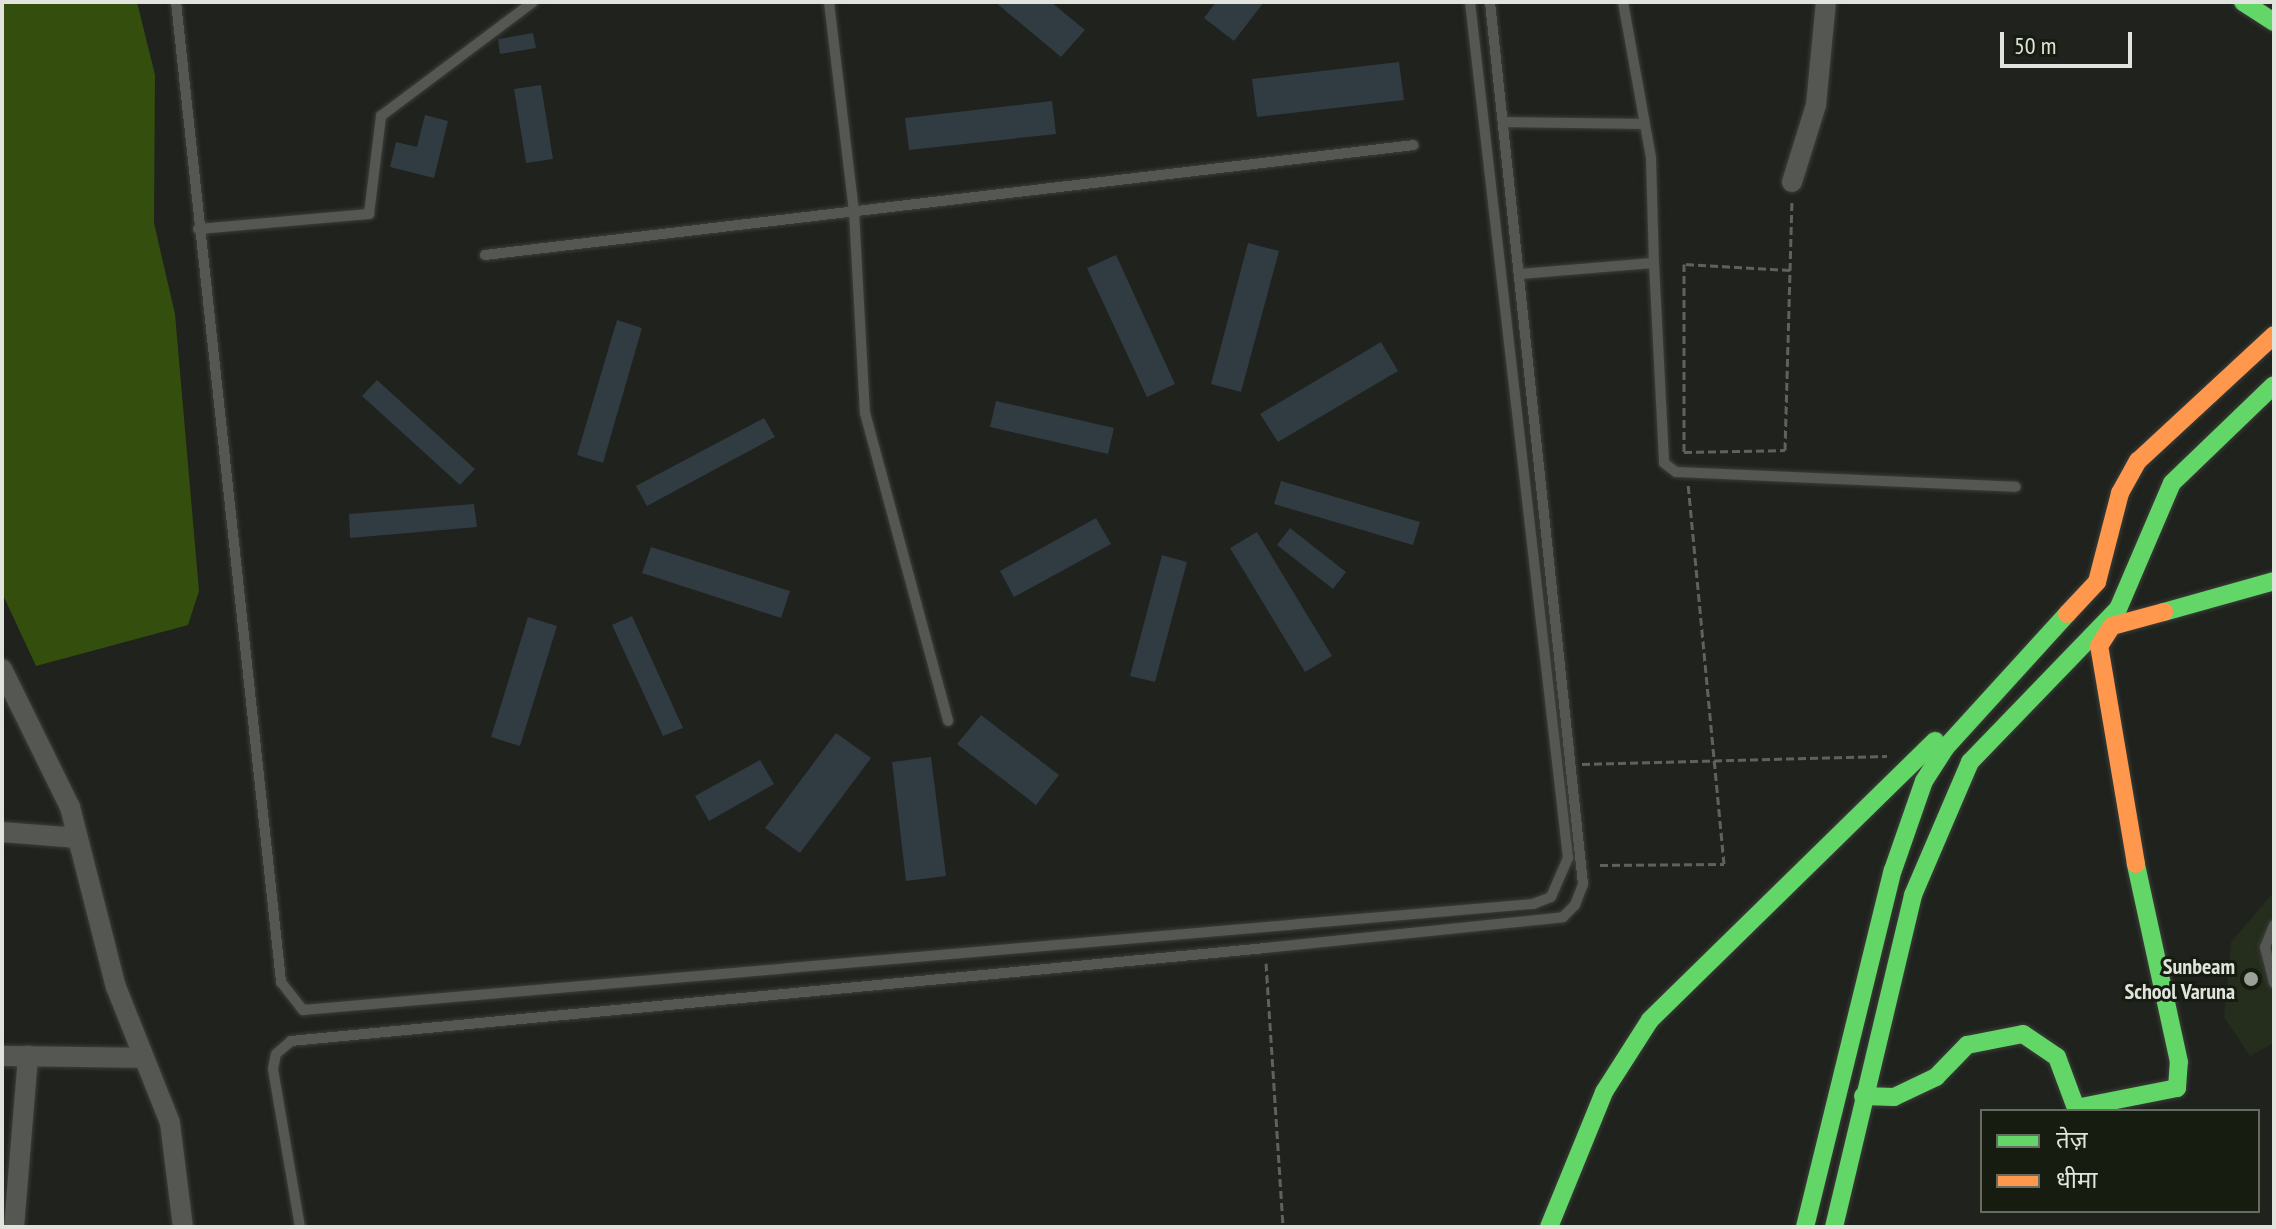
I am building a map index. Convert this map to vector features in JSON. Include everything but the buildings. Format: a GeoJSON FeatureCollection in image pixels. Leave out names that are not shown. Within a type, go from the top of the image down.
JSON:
{"type":"FeatureCollection","features":[{"type":"Feature","properties":{"kind":"street"},"geometry":{"type":"LineString","coordinates":[[1792,182],[1816,105],[1826,2]]}},
{"type":"Feature","properties":{"kind":"street"},"geometry":{"type":"LineString","coordinates":[[2243,2],[2274,22]]}},
{"type":"Feature","properties":{"kind":"street"},"geometry":{"type":"LineString","coordinates":[[1805,1227],[1893,870],[1924,781],[1946,747],[2097,582],[2106,561],[2120,493],[2138,461],[2274,335]]}},
{"type":"Feature","properties":{"kind":"street"},"geometry":{"type":"LineString","coordinates":[[1834,1227],[1913,895],[1970,762],[2118,609],[2172,483],[2274,385]]}},
{"type":"Feature","properties":{"kind":"street"},"geometry":{"type":"LineString","coordinates":[[1549,1227],[1604,1092],[1650,1020],[1966,711],[2106,561]]}},
{"type":"Feature","properties":{"kind":"street"},"geometry":{"type":"LineString","coordinates":[[1863,1096],[1894,1097],[1936,1077],[1967,1045],[2023,1034],[2057,1057],[2076,1108],[2156,1097],[2177,1088],[2179,1062],[2128,827],[2099,646],[2112,626],[2274,581]]}},
{"type":"Feature","properties":{"kind":"street"},"geometry":{"type":"LineString","coordinates":[[2,669],[62,785],[103,944],[142,1058],[170,1123],[183,1227]]}},
{"type":"Feature","properties":{"kind":"street"},"geometry":{"type":"LineString","coordinates":[[2,832],[78,838]]}},
{"type":"Feature","properties":{"kind":"street"},"geometry":{"type":"LineString","coordinates":[[2,1056],[142,1058]]}},
{"type":"Feature","properties":{"kind":"street"},"geometry":{"type":"LineString","coordinates":[[14,1227],[28,1056]]}},
{"type":"Feature","properties":{"kind":"lane"},"geometry":{"type":"LineString","coordinates":[[176,2],[281,982],[303,1010],[1533,904],[1551,897],[1568,858],[1470,2]]}},
{"type":"Feature","properties":{"kind":"lane"},"geometry":{"type":"LineString","coordinates":[[198,229],[369,214],[381,116],[533,2]]}},
{"type":"Feature","properties":{"kind":"lane"},"geometry":{"type":"LineString","coordinates":[[829,2],[854,211],[865,413],[948,721]]}},
{"type":"Feature","properties":{"kind":"lane"},"geometry":{"type":"LineString","coordinates":[[300,1227],[273,1069],[276,1054],[291,1041],[1563,917],[1583,884],[1490,2]]}},
{"type":"Feature","properties":{"kind":"lane"},"geometry":{"type":"LineString","coordinates":[[1623,2],[1642,87],[1642,124],[1651,158],[1664,463],[1687,473],[2016,487]]}},
{"type":"Feature","properties":{"kind":"lane"},"geometry":{"type":"LineString","coordinates":[[1503,122],[1642,124]]}},
{"type":"Feature","properties":{"kind":"lane"},"geometry":{"type":"LineString","coordinates":[[485,255],[1414,145]]}},
{"type":"Feature","properties":{"kind":"lane"},"geometry":{"type":"LineString","coordinates":[[1519,274],[1654,263]]}},
{"type":"Feature","properties":{"kind":"lane"},"geometry":{"type":"LineString","coordinates":[[2274,925],[2265,947],[2274,983]]}},
{"type":"Feature","properties":{"kind":"path"},"geometry":{"type":"LineString","coordinates":[[1790,270],[1684,264],[1684,452],[1785,450],[1790,270],[1792,182]]}},
{"type":"Feature","properties":{"kind":"path"},"geometry":{"type":"LineString","coordinates":[[1600,865],[1724,864],[1687,473]]}},
{"type":"Feature","properties":{"kind":"path"},"geometry":{"type":"LineString","coordinates":[[1571,765],[1888,756]]}},
{"type":"Feature","properties":{"kind":"path"},"geometry":{"type":"LineString","coordinates":[[1265,948],[1283,1227]]}},
{"type":"Feature","properties":{"kind":"shaded area"},"geometry":{"type":"Polygon","coordinates":[[[2,2],[137,2],[155,75],[154,223],[175,314],[199,591],[188,625],[36,666],[2,593],[2,2]]]}},
{"type":"Feature","properties":{"kind":"shaded area","name":"Sunbeam School Varuna"},"geometry":{"type":"Polygon","coordinates":[[[2274,892],[2274,1043],[2250,1056],[2224,1017],[2231,942],[2274,892]]]}},
{"type":"Feature","properties":{"kind":"traffic: fast"},"geometry":{"type":"LineString","coordinates":[[2243,2],[2274,22]]}},
{"type":"Feature","properties":{"kind":"traffic: fast"},"geometry":{"type":"LineString","coordinates":[[1834,1227],[1913,895],[1970,762],[2118,609],[2172,483],[2274,385]]}},
{"type":"Feature","properties":{"kind":"traffic: fast"},"geometry":{"type":"LineString","coordinates":[[2164,612],[2274,581]]}},
{"type":"Feature","properties":{"kind":"traffic: fast"},"geometry":{"type":"LineString","coordinates":[[1805,1227],[1893,870],[1924,781],[1946,747],[2067,614]]}},
{"type":"Feature","properties":{"kind":"traffic: fast"},"geometry":{"type":"LineString","coordinates":[[1549,1227],[1604,1092],[1650,1020],[1935,741]]}},
{"type":"Feature","properties":{"kind":"traffic: fast"},"geometry":{"type":"LineString","coordinates":[[1863,1096],[1894,1097],[1936,1077],[1967,1045],[2023,1034],[2057,1057],[2076,1108],[2177,1088],[2179,1062],[2136,864]]}},
{"type":"Feature","properties":{"kind":"traffic: slow"},"geometry":{"type":"LineString","coordinates":[[2067,614],[2097,582],[2120,493],[2138,461],[2274,335]]}},
{"type":"Feature","properties":{"kind":"traffic: slow"},"geometry":{"type":"LineString","coordinates":[[2136,864],[2099,646],[2112,626],[2164,612]]}},
{"type":"Feature","properties":{"kind":"place","name":"Sunbeam School Varuna"},"geometry":{"type":"Point","coordinates":[2251,979]}}]}
